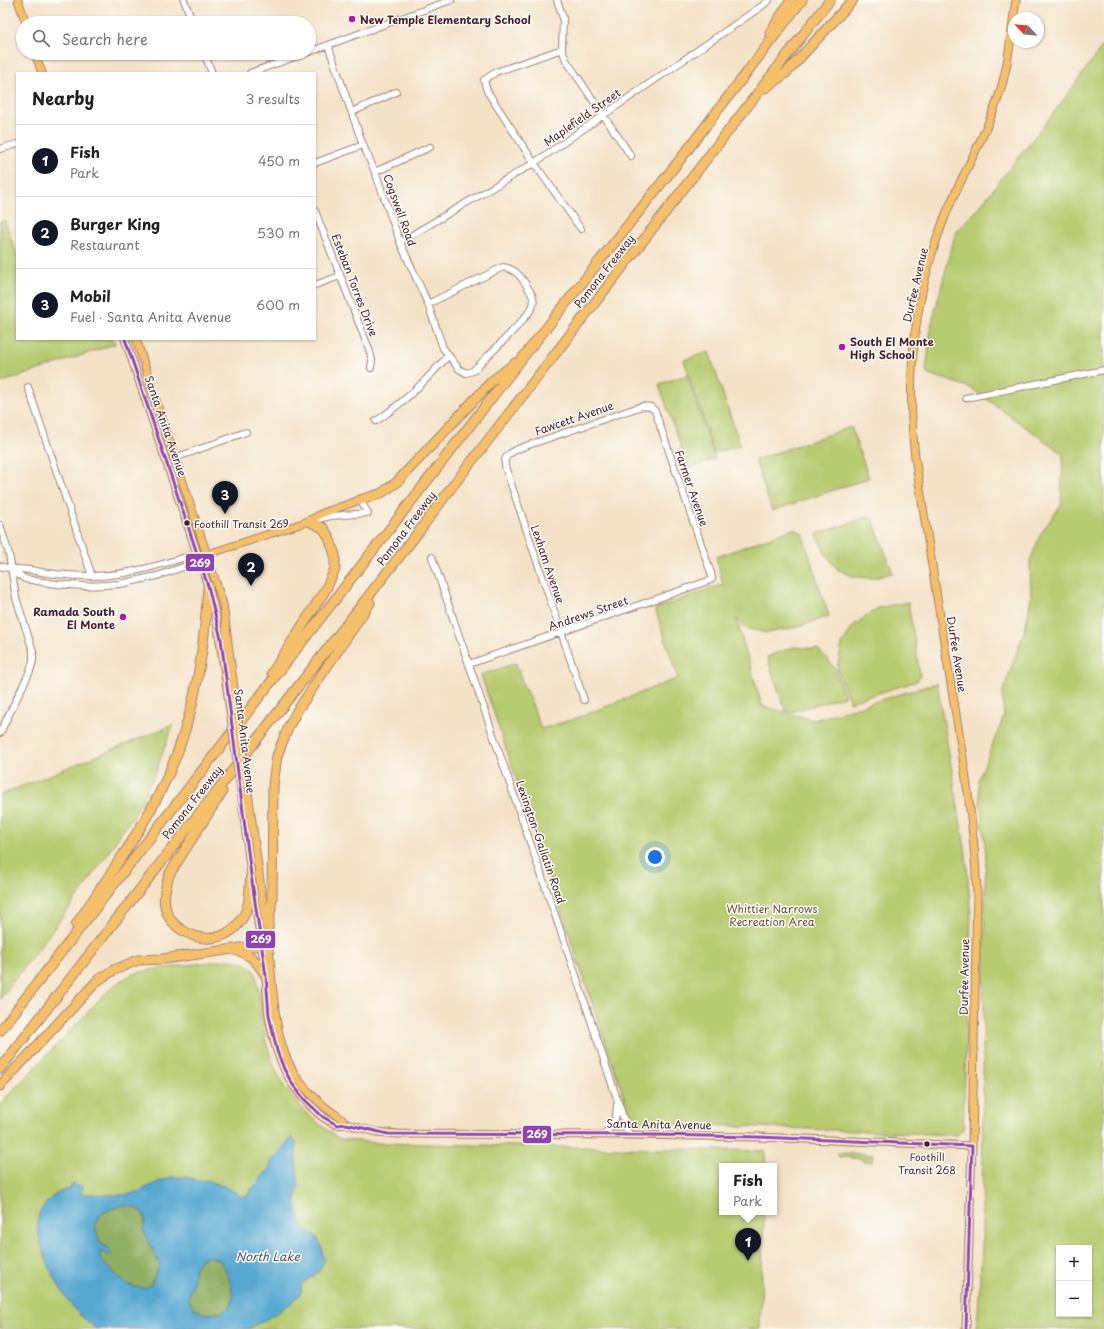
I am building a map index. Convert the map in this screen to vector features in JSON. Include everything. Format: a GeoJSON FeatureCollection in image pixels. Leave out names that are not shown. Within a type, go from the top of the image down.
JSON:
{"type":"FeatureCollection","features":[{"type":"Feature","properties":{"kind":"highway"},"geometry":{"type":"LineString","coordinates":[[737,84],[791,0]]}},
{"type":"Feature","properties":{"kind":"highway","name":"Pomona Freeway"},"geometry":{"type":"LineString","coordinates":[[0,1031],[524,356],[679,161],[802,0]]}},
{"type":"Feature","properties":{"kind":"highway","name":"Pomona Freeway"},"geometry":{"type":"LineString","coordinates":[[0,1069],[830,0]]}},
{"type":"Feature","properties":{"kind":"highway"},"geometry":{"type":"LineString","coordinates":[[759,92],[786,73],[853,0]]}},
{"type":"Feature","properties":{"kind":"highway"},"geometry":{"type":"LineString","coordinates":[[360,500],[380,494],[396,483],[493,380],[524,356]]}},
{"type":"Feature","properties":{"kind":"highway"},"geometry":{"type":"LineString","coordinates":[[241,722],[326,589],[335,569],[335,554],[329,537],[322,528],[309,521]]}},
{"type":"Feature","properties":{"kind":"highway"},"geometry":{"type":"LineString","coordinates":[[267,934],[272,900],[273,786],[278,756],[282,743],[289,726],[311,689],[420,530]]}},
{"type":"Feature","properties":{"kind":"highway"},"geometry":{"type":"LineString","coordinates":[[27,998],[134,838],[164,783],[187,725],[196,690],[207,618],[208,586]]}},
{"type":"Feature","properties":{"kind":"highway"},"geometry":{"type":"LineString","coordinates":[[250,747],[170,873],[166,884],[164,897],[169,918],[188,934],[200,938],[219,937],[226,934],[238,925],[244,917],[248,906],[250,875]]}},
{"type":"Feature","properties":{"kind":"highway"},"geometry":{"type":"LineString","coordinates":[[0,1086],[98,980],[114,970],[138,960],[163,959],[265,945]]}},
{"type":"Feature","properties":{"kind":"highway"},"geometry":{"type":"LineString","coordinates":[[231,949],[243,952],[253,958],[266,976]]}},
{"type":"Feature","properties":{"kind":"main road"},"geometry":{"type":"LineString","coordinates":[[18,0],[24,16]]}},
{"type":"Feature","properties":{"kind":"main road","name":"Durfee Avenue"},"geometry":{"type":"LineString","coordinates":[[966,1329],[972,1146],[977,893],[974,840],[915,457],[912,429],[912,374],[913,352],[918,320],[923,290],[930,263],[946,214],[957,188],[983,138],[998,98],[1004,77],[1016,0]]}},
{"type":"Feature","properties":{"kind":"main road"},"geometry":{"type":"LineString","coordinates":[[37,60],[42,72]]}},
{"type":"Feature","properties":{"kind":"main road","name":"Santa Anita Avenue"},"geometry":{"type":"LineString","coordinates":[[125,340],[208,586],[216,615],[241,792],[250,875],[265,945],[280,1038],[291,1068],[312,1095],[326,1108],[341,1117],[346,1124]]}},
{"type":"Feature","properties":{"kind":"main road","name":"Santa Anita Avenue"},"geometry":{"type":"LineString","coordinates":[[136,340],[222,604],[267,934],[265,945],[266,989],[273,1040],[278,1058],[286,1074],[306,1102],[320,1115],[337,1126],[346,1124],[376,1132],[394,1134],[604,1134],[758,1137],[972,1146]]}},
{"type":"Feature","properties":{"kind":"main road"},"geometry":{"type":"LineString","coordinates":[[136,372],[146,369]]}},
{"type":"Feature","properties":{"kind":"main road"},"geometry":{"type":"LineString","coordinates":[[198,557],[309,521],[323,513],[360,500]]}},
{"type":"Feature","properties":{"kind":"street"},"geometry":{"type":"LineString","coordinates":[[184,0],[190,16]]}},
{"type":"Feature","properties":{"kind":"street"},"geometry":{"type":"LineString","coordinates":[[316,49],[451,0]]}},
{"type":"Feature","properties":{"kind":"street"},"geometry":{"type":"LineString","coordinates":[[557,0],[563,18],[562,48],[566,60],[578,80],[631,156]]}},
{"type":"Feature","properties":{"kind":"street","name":"Maplefield Street"},"geometry":{"type":"LineString","coordinates":[[400,242],[534,163],[769,0]]}},
{"type":"Feature","properties":{"kind":"street","name":"Cogswell Road"},"geometry":{"type":"LineString","coordinates":[[328,45],[363,145],[375,172],[400,242],[428,304],[443,348],[459,369],[466,372],[473,371],[521,321],[533,305],[533,296],[521,277],[515,271],[503,267],[428,304]]}},
{"type":"Feature","properties":{"kind":"street"},"geometry":{"type":"LineString","coordinates":[[562,48],[496,72],[484,80],[487,91],[534,163],[582,229]]}},
{"type":"Feature","properties":{"kind":"street"},"geometry":{"type":"LineString","coordinates":[[207,60],[212,72]]}},
{"type":"Feature","properties":{"kind":"street"},"geometry":{"type":"LineString","coordinates":[[262,71],[289,60]]}},
{"type":"Feature","properties":{"kind":"street"},"geometry":{"type":"LineString","coordinates":[[352,112],[396,92]]}},
{"type":"Feature","properties":{"kind":"street"},"geometry":{"type":"LineString","coordinates":[[0,149],[16,144]]}},
{"type":"Feature","properties":{"kind":"street"},"geometry":{"type":"LineString","coordinates":[[316,163],[363,145]]}},
{"type":"Feature","properties":{"kind":"street"},"geometry":{"type":"LineString","coordinates":[[375,172],[430,147]]}},
{"type":"Feature","properties":{"kind":"street","name":"Esteban Torres Drive"},"geometry":{"type":"LineString","coordinates":[[316,214],[369,349],[372,360],[372,368]]}},
{"type":"Feature","properties":{"kind":"street"},"geometry":{"type":"LineString","coordinates":[[316,285],[340,276]]}},
{"type":"Feature","properties":{"kind":"street"},"geometry":{"type":"LineString","coordinates":[[376,421],[410,395],[448,356]]}},
{"type":"Feature","properties":{"kind":"street"},"geometry":{"type":"LineString","coordinates":[[966,398],[1104,370]]}},
{"type":"Feature","properties":{"kind":"street"},"geometry":{"type":"LineString","coordinates":[[28,387],[92,576]]}},
{"type":"Feature","properties":{"kind":"street","name":"Fawcett Avenue"},"geometry":{"type":"LineString","coordinates":[[506,457],[526,446],[642,406],[651,407]]}},
{"type":"Feature","properties":{"kind":"street","name":"Farmer Avenue"},"geometry":{"type":"LineString","coordinates":[[651,407],[655,411],[712,578]]}},
{"type":"Feature","properties":{"kind":"street"},"geometry":{"type":"LineString","coordinates":[[175,458],[246,432]]}},
{"type":"Feature","properties":{"kind":"street","name":"Lexham Avenue"},"geometry":{"type":"LineString","coordinates":[[506,457],[504,464],[584,700]]}},
{"type":"Feature","properties":{"kind":"street"},"geometry":{"type":"LineString","coordinates":[[309,521],[331,516],[368,513],[360,500]]}},
{"type":"Feature","properties":{"kind":"street"},"geometry":{"type":"LineString","coordinates":[[0,524],[9,554],[16,598],[33,651],[33,661],[30,671],[0,733]]}},
{"type":"Feature","properties":{"kind":"street"},"geometry":{"type":"LineString","coordinates":[[12,570],[23,569],[60,575],[92,576],[135,571],[189,556],[198,557]]}},
{"type":"Feature","properties":{"kind":"street"},"geometry":{"type":"LineString","coordinates":[[0,566],[12,570],[25,579],[56,584],[84,586],[125,583],[157,576],[189,565],[198,557]]}},
{"type":"Feature","properties":{"kind":"street","name":"Lexington-Gallatin Road"},"geometry":{"type":"LineString","coordinates":[[432,557],[629,1135]]}},
{"type":"Feature","properties":{"kind":"street"},"geometry":{"type":"LineString","coordinates":[[172,561],[174,570]]}},
{"type":"Feature","properties":{"kind":"street","name":"Andrews Street"},"geometry":{"type":"LineString","coordinates":[[469,664],[702,584],[712,578]]}},
{"type":"Feature","properties":{"kind":"street"},"geometry":{"type":"LineString","coordinates":[[604,1134],[613,1126],[616,1119],[618,1102]]}},
{"type":"Feature","properties":{"kind":"green space"},"geometry":{"type":"Polygon","coordinates":[[[1104,44],[1104,1329],[977,1329],[982,1246],[984,933],[986,855],[978,781],[1004,716],[1002,694],[1025,629],[1031,598],[1030,561],[1041,533],[1061,505],[1063,454],[971,388],[926,373],[931,326],[956,231],[976,211],[1056,110],[1104,44]]]}},
{"type":"Feature","properties":{"kind":"green space"},"geometry":{"type":"Polygon","coordinates":[[[5,220],[16,253],[16,340],[114,340],[115,344],[0,383],[0,222],[5,220]]]}},
{"type":"Feature","properties":{"kind":"green space"},"geometry":{"type":"Polygon","coordinates":[[[709,352],[740,445],[714,453],[684,360],[709,352]]]}},
{"type":"Feature","properties":{"kind":"green space"},"geometry":{"type":"Polygon","coordinates":[[[687,375],[715,459],[688,468],[659,384],[687,375]]]}},
{"type":"Feature","properties":{"kind":"green space"},"geometry":{"type":"Polygon","coordinates":[[[851,427],[869,478],[772,511],[755,460],[851,427]]]}},
{"type":"Feature","properties":{"kind":"green space"},"geometry":{"type":"Polygon","coordinates":[[[868,517],[873,520],[893,573],[874,578],[854,577],[837,569],[824,552],[817,534],[868,517]]]}},
{"type":"Feature","properties":{"kind":"green space","name":"Whittier Narrows Recreation Area"},"geometry":{"type":"Polygon","coordinates":[[[793,529],[802,533],[829,616],[798,627],[767,633],[744,628],[736,618],[762,706],[814,720],[937,683],[966,854],[971,916],[963,1129],[956,1135],[635,1122],[631,1118],[481,675],[516,663],[541,729],[577,718],[678,678],[655,609],[723,584],[716,557],[793,529]]]}},
{"type":"Feature","properties":{"kind":"green space"},"geometry":{"type":"Polygon","coordinates":[[[908,602],[920,675],[917,681],[850,702],[837,669],[842,644],[854,625],[878,608],[908,602]]]}},
{"type":"Feature","properties":{"kind":"green space"},"geometry":{"type":"Polygon","coordinates":[[[793,647],[818,649],[834,667],[845,696],[791,712],[785,710],[767,657],[793,647]]]}},
{"type":"Feature","properties":{"kind":"green space"},"geometry":{"type":"Polygon","coordinates":[[[173,725],[155,774],[136,812],[82,891],[0,999],[0,795],[173,725]]]}},
{"type":"Feature","properties":{"kind":"green space"},"geometry":{"type":"Polygon","coordinates":[[[227,960],[240,962],[251,967],[256,974],[266,1042],[274,1066],[285,1088],[307,1114],[339,1139],[377,1143],[765,1151],[765,1163],[719,1163],[719,1215],[764,1215],[760,1329],[0,1329],[0,1104],[117,983],[133,974],[150,970],[227,960]]]}},
{"type":"Feature","properties":{"kind":"green space"},"geometry":{"type":"Polygon","coordinates":[[[837,1153],[867,1154],[867,1156],[873,1154],[872,1162],[863,1161],[863,1159],[840,1157],[837,1156],[837,1153]]]}},
{"type":"Feature","properties":{"kind":"green space"},"geometry":{"type":"Polygon","coordinates":[[[124,1205],[137,1208],[144,1214],[145,1223],[143,1230],[160,1265],[150,1286],[142,1289],[127,1285],[100,1259],[99,1252],[110,1249],[100,1243],[95,1227],[101,1214],[124,1205]]]}},
{"type":"Feature","properties":{"kind":"green space"},"geometry":{"type":"Polygon","coordinates":[[[209,1256],[221,1261],[230,1280],[233,1296],[229,1308],[216,1314],[204,1314],[194,1308],[188,1298],[196,1266],[200,1261],[209,1256]]]}},
{"type":"Feature","properties":{"kind":"water","name":"North Lake"},"geometry":{"type":"Polygon","coordinates":[[[291,1137],[296,1142],[296,1161],[299,1186],[295,1202],[302,1226],[317,1237],[322,1248],[324,1261],[319,1271],[301,1285],[301,1293],[283,1309],[247,1329],[97,1329],[78,1314],[62,1292],[44,1254],[40,1241],[38,1229],[39,1213],[45,1204],[54,1196],[61,1191],[70,1189],[73,1183],[82,1187],[80,1193],[125,1195],[137,1192],[171,1177],[188,1177],[200,1181],[207,1180],[236,1192],[241,1196],[246,1196],[251,1193],[251,1189],[260,1180],[270,1167],[271,1162],[291,1137]],[[124,1205],[101,1214],[95,1226],[100,1243],[110,1249],[111,1254],[109,1256],[104,1252],[100,1252],[100,1259],[116,1275],[129,1284],[142,1288],[150,1286],[160,1265],[143,1230],[145,1223],[144,1214],[137,1208],[124,1205]],[[209,1256],[200,1260],[196,1266],[193,1284],[188,1298],[194,1308],[204,1314],[216,1314],[229,1308],[233,1296],[230,1280],[221,1261],[209,1256]]]}},
{"type":"Feature","properties":{"kind":"transit line","name":"269"},"geometry":{"type":"LineString","coordinates":[[125,340],[208,586],[221,639],[251,875],[266,976],[269,1015],[277,1051],[284,1069],[293,1085],[305,1100],[323,1117],[337,1125],[346,1124],[388,1134],[758,1137],[972,1146],[966,1329]]}},
{"type":"Feature","properties":{"kind":"place","name":"New Temple Elementary School"},"geometry":{"type":"Point","coordinates":[352,19]}},
{"type":"Feature","properties":{"kind":"place","name":"South El Monte High School"},"geometry":{"type":"Point","coordinates":[842,347]}},
{"type":"Feature","properties":{"kind":"place","name":"Mobil"},"geometry":{"type":"Point","coordinates":[225,514]}},
{"type":"Feature","properties":{"kind":"place","name":"Foothill Transit 269"},"geometry":{"type":"Point","coordinates":[187,523]}},
{"type":"Feature","properties":{"kind":"place","name":"Burger King"},"geometry":{"type":"Point","coordinates":[251,586]}},
{"type":"Feature","properties":{"kind":"place","name":"Ramada South El Monte"},"geometry":{"type":"Point","coordinates":[123,617]}},
{"type":"Feature","properties":{"kind":"place","name":"Foothill Transit 268"},"geometry":{"type":"Point","coordinates":[927,1144]}},
{"type":"Feature","properties":{"kind":"place","name":"Fish"},"geometry":{"type":"Point","coordinates":[748,1261]}}]}
